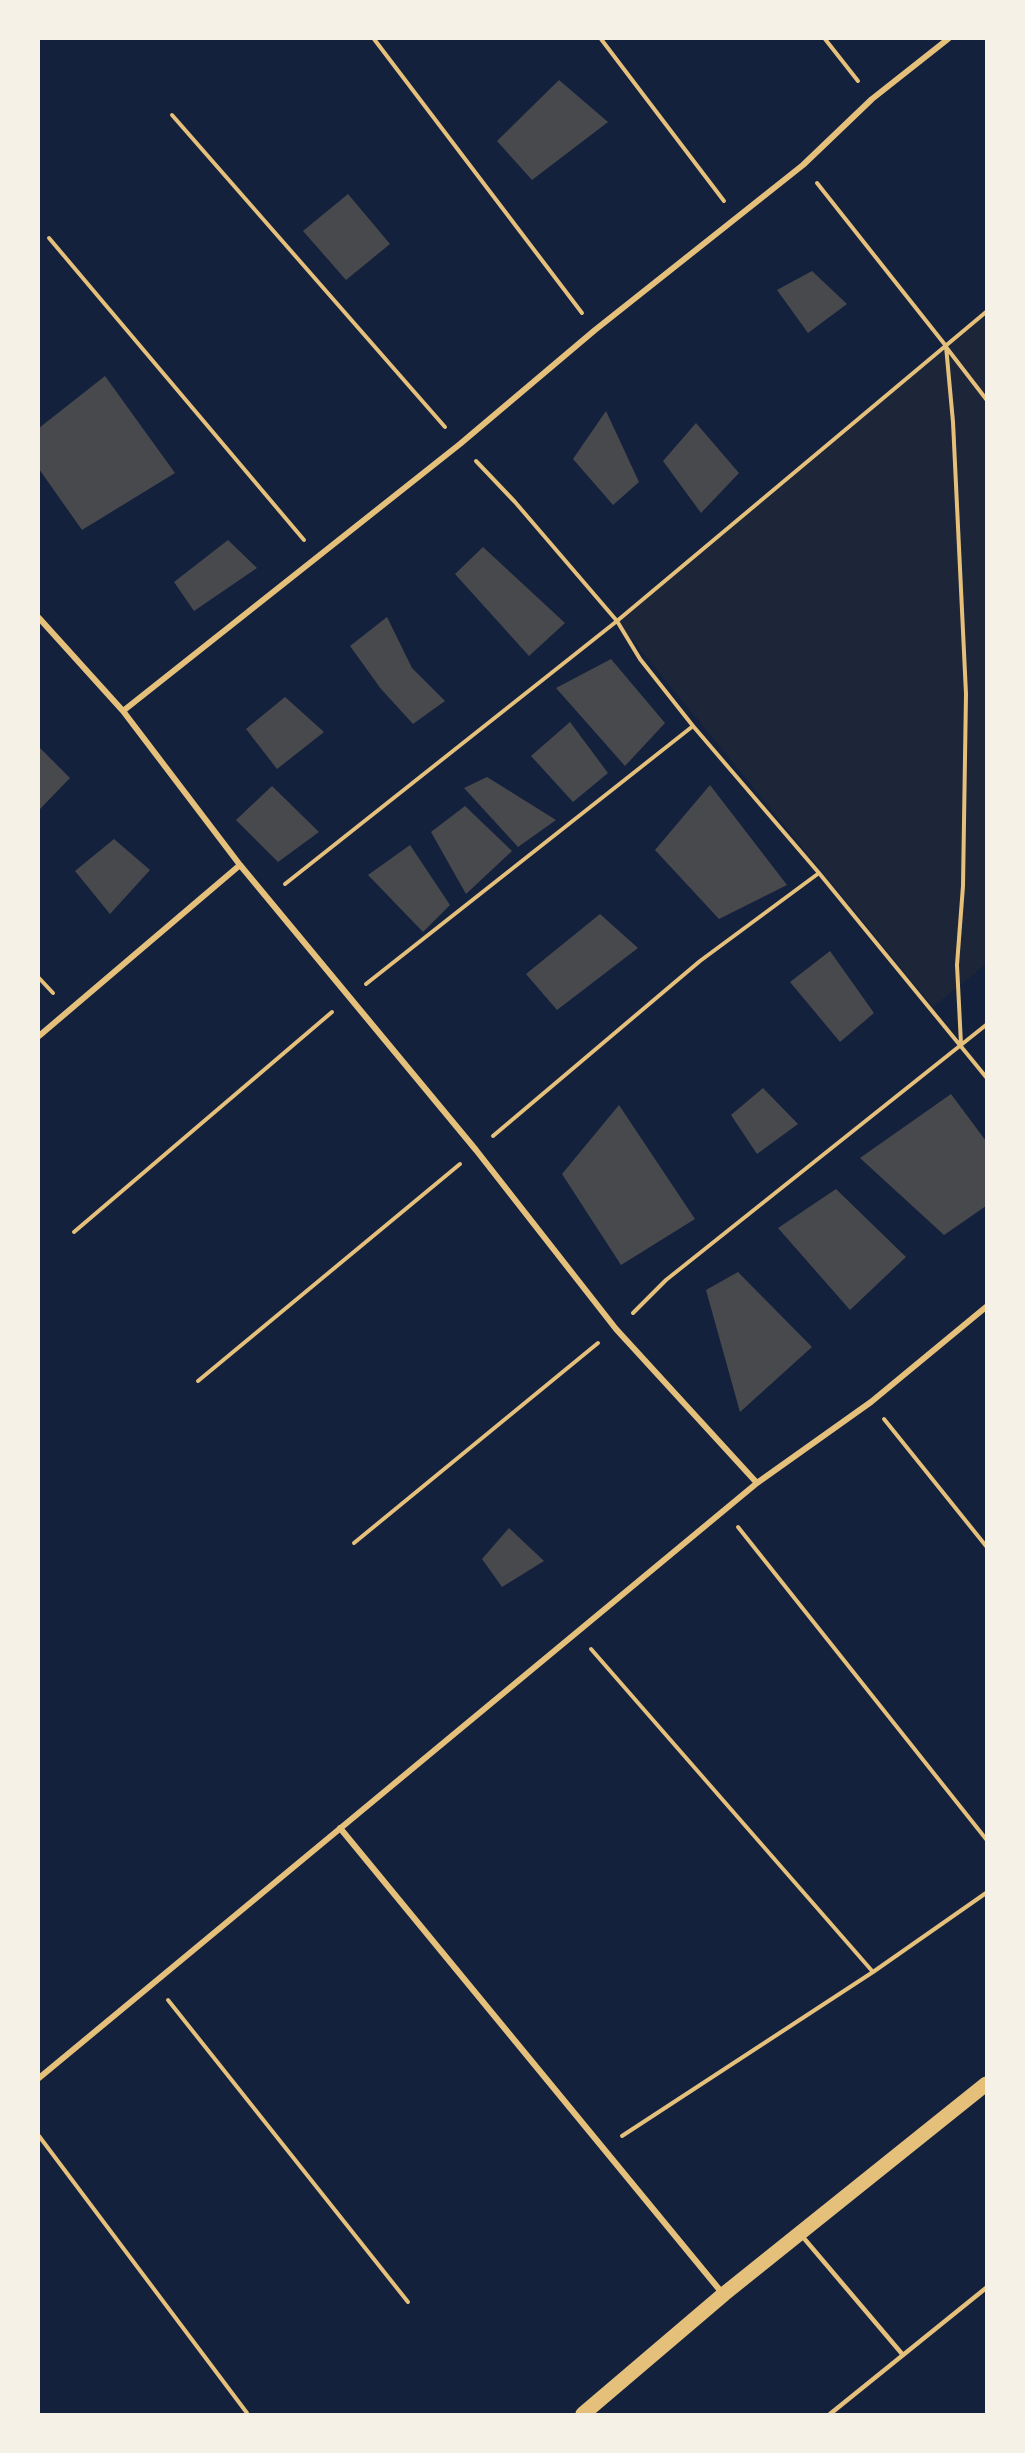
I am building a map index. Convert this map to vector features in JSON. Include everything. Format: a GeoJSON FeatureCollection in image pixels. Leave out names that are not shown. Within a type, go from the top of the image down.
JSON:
{"type":"FeatureCollection","features":[{"type":"Feature","properties":{"kind":"main road"},"geometry":{"type":"LineString","coordinates":[[583,2414],[724,2294],[986,2084]]}},
{"type":"Feature","properties":{"kind":"street"},"geometry":{"type":"LineString","coordinates":[[123,711],[460,444],[736,216],[803,165],[872,99],[948,39]]}},
{"type":"Feature","properties":{"kind":"street"},"geometry":{"type":"LineString","coordinates":[[39,618],[123,711],[240,865],[476,1150],[616,1329],[757,1483]]}},
{"type":"Feature","properties":{"kind":"street"},"geometry":{"type":"LineString","coordinates":[[39,1036],[240,865]]}},
{"type":"Feature","properties":{"kind":"street"},"geometry":{"type":"LineString","coordinates":[[39,2078],[757,1483],[871,1402],[986,1307]]}},
{"type":"Feature","properties":{"kind":"street"},"geometry":{"type":"LineString","coordinates":[[340,1828],[724,2294]]}},
{"type":"Feature","properties":{"kind":"lane"},"geometry":{"type":"LineString","coordinates":[[800,2232],[903,2355]]}},
{"type":"Feature","properties":{"kind":"lane"},"geometry":{"type":"LineString","coordinates":[[830,2414],[986,2288]]}},
{"type":"Feature","properties":{"kind":"path"},"geometry":{"type":"LineString","coordinates":[[374,39],[596,330]]}},
{"type":"Feature","properties":{"kind":"path"},"geometry":{"type":"LineString","coordinates":[[601,39],[736,216]]}},
{"type":"Feature","properties":{"kind":"path"},"geometry":{"type":"LineString","coordinates":[[825,39],[872,99]]}},
{"type":"Feature","properties":{"kind":"path"},"geometry":{"type":"LineString","coordinates":[[172,115],[460,444],[515,502],[617,621],[639,659],[693,726],[819,873],[986,1077]]}},
{"type":"Feature","properties":{"kind":"path"},"geometry":{"type":"LineString","coordinates":[[803,165],[986,399]]}},
{"type":"Feature","properties":{"kind":"path"},"geometry":{"type":"LineString","coordinates":[[49,238],[319,557]]}},
{"type":"Feature","properties":{"kind":"path"},"geometry":{"type":"LineString","coordinates":[[268,897],[617,621],[986,312]]}},
{"type":"Feature","properties":{"kind":"path"},"geometry":{"type":"LineString","coordinates":[[946,346],[953,423],[966,693],[963,886],[957,965],[961,1045]]}},
{"type":"Feature","properties":{"kind":"path"},"geometry":{"type":"LineString","coordinates":[[74,1232],[350,997],[693,726]]}},
{"type":"Feature","properties":{"kind":"path"},"geometry":{"type":"LineString","coordinates":[[198,1381],[700,961],[819,873]]}},
{"type":"Feature","properties":{"kind":"path"},"geometry":{"type":"LineString","coordinates":[[354,1543],[616,1329],[666,1280],[986,1025]]}},
{"type":"Feature","properties":{"kind":"path"},"geometry":{"type":"LineString","coordinates":[[871,1402],[986,1546]]}},
{"type":"Feature","properties":{"kind":"path"},"geometry":{"type":"LineString","coordinates":[[724,1510],[986,1839]]}},
{"type":"Feature","properties":{"kind":"path"},"geometry":{"type":"LineString","coordinates":[[577,1632],[873,1972]]}},
{"type":"Feature","properties":{"kind":"path"},"geometry":{"type":"LineString","coordinates":[[604,2148],[873,1972],[986,1893]]}},
{"type":"Feature","properties":{"kind":"path"},"geometry":{"type":"LineString","coordinates":[[154,1983],[408,2302]]}},
{"type":"Feature","properties":{"kind":"path"},"geometry":{"type":"LineString","coordinates":[[39,2136],[247,2413]]}},
{"type":"Feature","properties":{"kind":"shaded area"},"geometry":{"type":"Polygon","coordinates":[[[986,312],[986,964],[933,1007],[617,621],[986,312]]]}},
{"type":"Feature","properties":{"kind":"building"},"geometry":{"type":"Polygon","coordinates":[[[559,80],[608,122],[532,180],[497,141],[559,80]]]}},
{"type":"Feature","properties":{"kind":"building"},"geometry":{"type":"Polygon","coordinates":[[[348,194],[390,244],[346,280],[303,231],[348,194]]]}},
{"type":"Feature","properties":{"kind":"building"},"geometry":{"type":"Polygon","coordinates":[[[812,271],[847,304],[808,333],[777,290],[812,271]]]}},
{"type":"Feature","properties":{"kind":"building"},"geometry":{"type":"Polygon","coordinates":[[[105,376],[175,473],[82,530],[39,469],[39,428],[105,376]]]}},
{"type":"Feature","properties":{"kind":"building"},"geometry":{"type":"Polygon","coordinates":[[[606,411],[639,482],[613,505],[573,459],[606,411]]]}},
{"type":"Feature","properties":{"kind":"building"},"geometry":{"type":"Polygon","coordinates":[[[696,423],[739,473],[701,513],[663,461],[696,423]]]}},
{"type":"Feature","properties":{"kind":"building"},"geometry":{"type":"Polygon","coordinates":[[[228,540],[257,568],[194,611],[174,582],[228,540]]]}},
{"type":"Feature","properties":{"kind":"building"},"geometry":{"type":"Polygon","coordinates":[[[483,547],[565,623],[529,656],[455,574],[483,547]]]}},
{"type":"Feature","properties":{"kind":"building"},"geometry":{"type":"Polygon","coordinates":[[[387,617],[412,668],[445,701],[413,724],[381,689],[350,646],[387,617]]]}},
{"type":"Feature","properties":{"kind":"building"},"geometry":{"type":"Polygon","coordinates":[[[611,659],[665,723],[625,766],[556,688],[611,659]]]}},
{"type":"Feature","properties":{"kind":"building"},"geometry":{"type":"Polygon","coordinates":[[[285,697],[324,732],[277,769],[246,729],[285,697]]]}},
{"type":"Feature","properties":{"kind":"building"},"geometry":{"type":"Polygon","coordinates":[[[570,722],[608,773],[573,802],[531,756],[570,722]]]}},
{"type":"Feature","properties":{"kind":"building"},"geometry":{"type":"Polygon","coordinates":[[[39,747],[70,778],[39,810],[39,747]]]}},
{"type":"Feature","properties":{"kind":"building"},"geometry":{"type":"Polygon","coordinates":[[[487,777],[556,820],[518,847],[464,788],[487,777]]]}},
{"type":"Feature","properties":{"kind":"building"},"geometry":{"type":"Polygon","coordinates":[[[710,785],[787,885],[719,919],[655,850],[710,785]]]}},
{"type":"Feature","properties":{"kind":"building"},"geometry":{"type":"Polygon","coordinates":[[[272,786],[319,832],[278,862],[236,820],[272,786]]]}},
{"type":"Feature","properties":{"kind":"building"},"geometry":{"type":"Polygon","coordinates":[[[465,806],[512,851],[466,894],[431,832],[465,806]]]}},
{"type":"Feature","properties":{"kind":"building"},"geometry":{"type":"Polygon","coordinates":[[[114,839],[150,870],[110,914],[75,871],[114,839]]]}},
{"type":"Feature","properties":{"kind":"building"},"geometry":{"type":"Polygon","coordinates":[[[410,845],[450,905],[423,932],[368,875],[410,845]]]}},
{"type":"Feature","properties":{"kind":"building"},"geometry":{"type":"Polygon","coordinates":[[[600,914],[638,948],[557,1010],[526,974],[600,914]]]}},
{"type":"Feature","properties":{"kind":"building"},"geometry":{"type":"Polygon","coordinates":[[[830,951],[874,1013],[840,1042],[790,982],[830,951]]]}},
{"type":"Feature","properties":{"kind":"building"},"geometry":{"type":"Polygon","coordinates":[[[763,1088],[798,1124],[757,1154],[731,1115],[763,1088]]]}},
{"type":"Feature","properties":{"kind":"building"},"geometry":{"type":"Polygon","coordinates":[[[951,1094],[986,1141],[986,1206],[944,1235],[860,1158],[951,1094]]]}},
{"type":"Feature","properties":{"kind":"building"},"geometry":{"type":"Polygon","coordinates":[[[619,1105],[695,1219],[621,1265],[562,1174],[619,1105]]]}},
{"type":"Feature","properties":{"kind":"building"},"geometry":{"type":"Polygon","coordinates":[[[836,1189],[906,1257],[850,1310],[778,1228],[836,1189]]]}},
{"type":"Feature","properties":{"kind":"building"},"geometry":{"type":"Polygon","coordinates":[[[738,1272],[812,1347],[740,1412],[706,1290],[738,1272]]]}},
{"type":"Feature","properties":{"kind":"building"},"geometry":{"type":"Polygon","coordinates":[[[509,1528],[544,1561],[502,1587],[482,1559],[509,1528]]]}}]}
